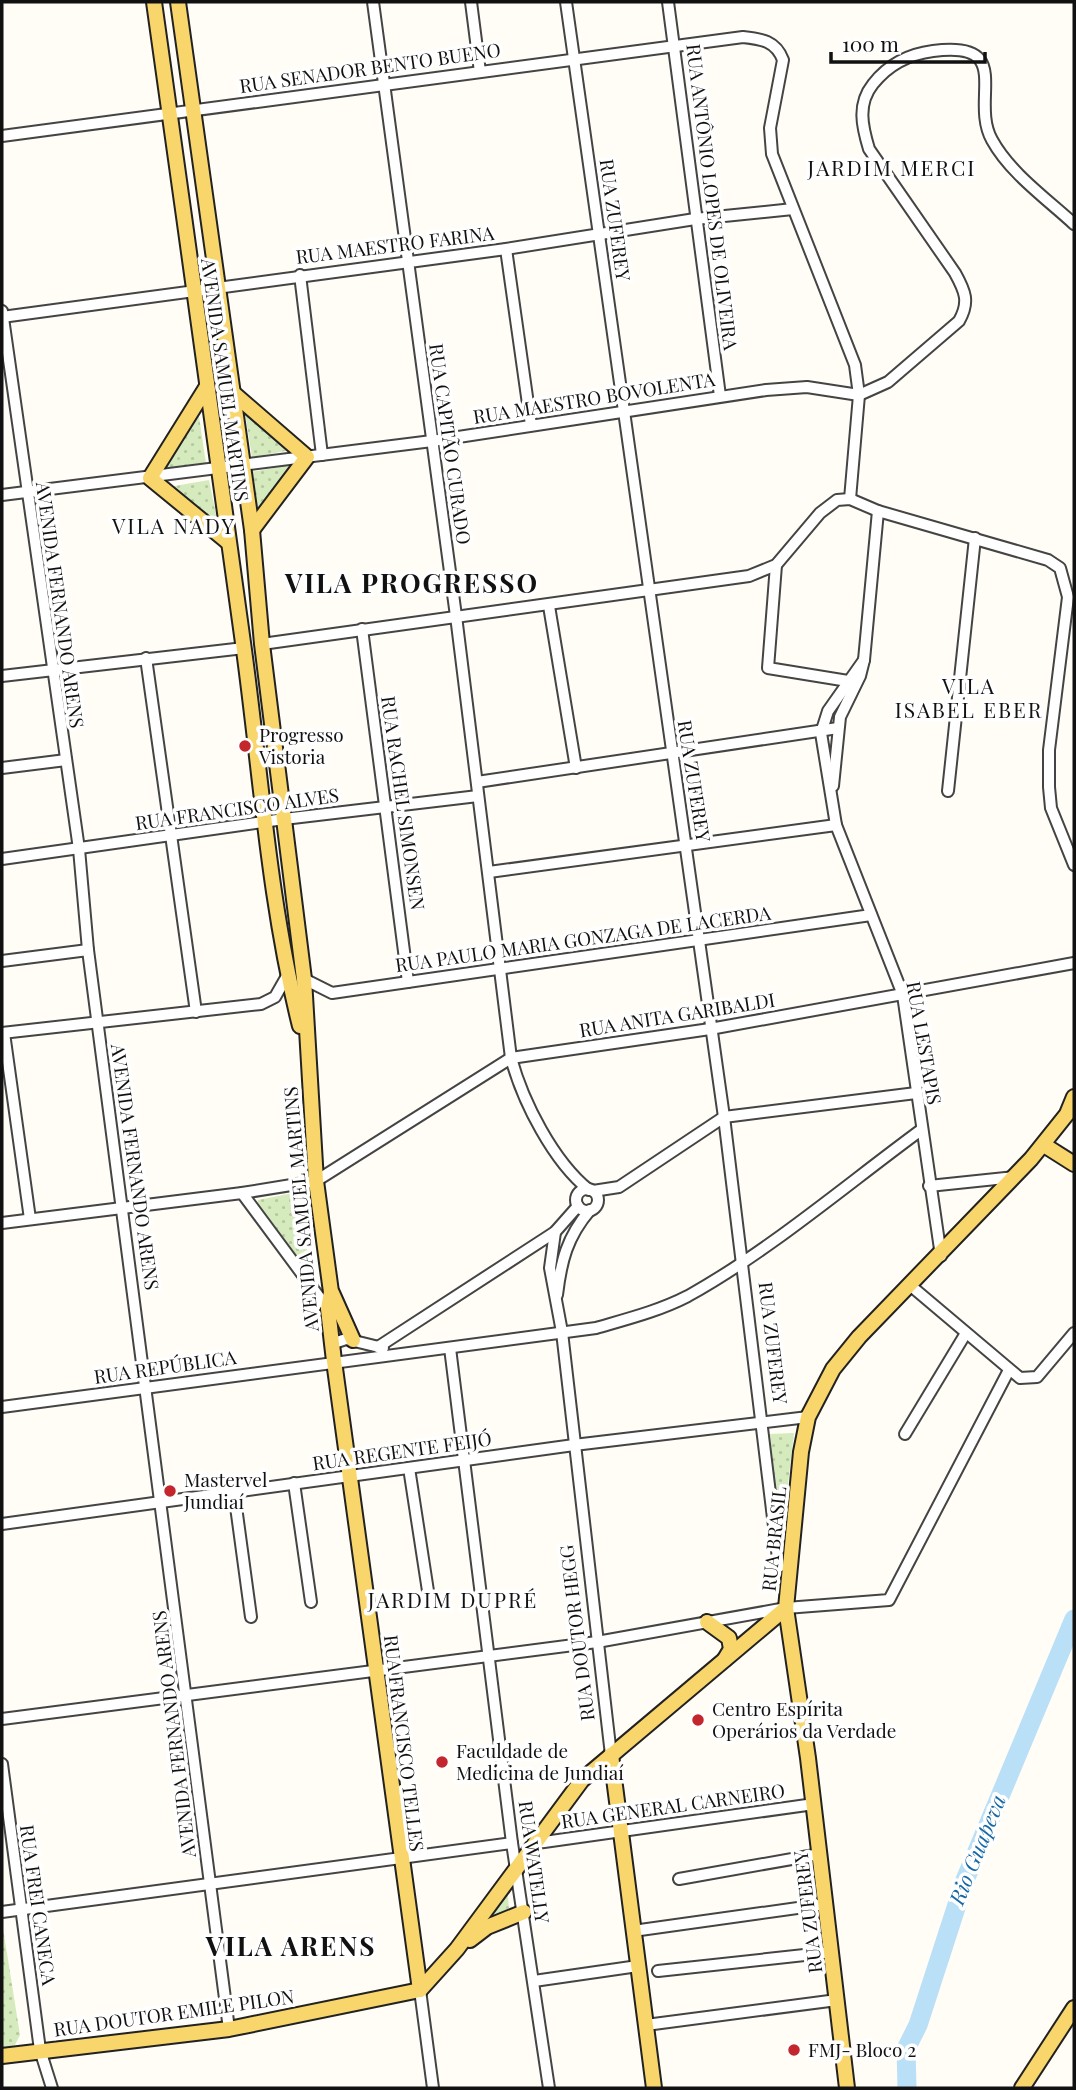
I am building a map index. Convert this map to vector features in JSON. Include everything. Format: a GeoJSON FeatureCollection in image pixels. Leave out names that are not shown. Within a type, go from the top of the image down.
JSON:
{"type":"FeatureCollection","features":[{"type":"Feature","properties":{"kind":"main road","name":"AVENIDA SAMUEL MARTINS"},"geometry":{"type":"LineString","coordinates":[[154,2],[217,470],[244,648],[264,822],[287,976],[307,1053]]}},
{"type":"Feature","properties":{"kind":"main road","name":"AVENIDA SAMUEL MARTINS"},"geometry":{"type":"LineString","coordinates":[[178,2],[252,530],[262,645],[304,979],[316,1181],[331,1292],[328,1309],[334,1361]]}},
{"type":"Feature","properties":{"kind":"main road"},"geometry":{"type":"LineString","coordinates":[[206,388],[150,478],[228,542]]}},
{"type":"Feature","properties":{"kind":"main road"},"geometry":{"type":"LineString","coordinates":[[232,392],[307,457],[252,530]]}},
{"type":"Feature","properties":{"kind":"main road"},"geometry":{"type":"LineString","coordinates":[[287,976],[304,979]]}},
{"type":"Feature","properties":{"kind":"main road","name":"RUA BRASIL"},"geometry":{"type":"LineString","coordinates":[[457,1949],[582,1780],[786,1608],[808,1417],[833,1369],[859,1336],[941,1256],[1044,1145],[1067,1114],[1074,1097]]}},
{"type":"Feature","properties":{"kind":"main road"},"geometry":{"type":"LineString","coordinates":[[1044,1145],[1074,1164]]}},
{"type":"Feature","properties":{"kind":"main road"},"geometry":{"type":"LineString","coordinates":[[331,1292],[355,1340]]}},
{"type":"Feature","properties":{"kind":"main road","name":"RUA FRANCISCO TELLES"},"geometry":{"type":"LineString","coordinates":[[334,1361],[400,1860],[420,1990]]}},
{"type":"Feature","properties":{"kind":"main road","name":"RUA ZUFEREY"},"geometry":{"type":"LineString","coordinates":[[786,1608],[814,1804],[847,2088]]}},
{"type":"Feature","properties":{"kind":"main road"},"geometry":{"type":"LineString","coordinates":[[707,1622],[729,1638],[731,1648],[724,1660]]}},
{"type":"Feature","properties":{"kind":"main road","name":"RUA DOUTOR HEGG"},"geometry":{"type":"LineString","coordinates":[[611,1755],[654,2088]]}},
{"type":"Feature","properties":{"kind":"main road"},"geometry":{"type":"LineString","coordinates":[[420,1990],[457,1949],[487,1927],[524,1912]]}},
{"type":"Feature","properties":{"kind":"main road","name":"RUA DOUTOR EMILE PILON"},"geometry":{"type":"LineString","coordinates":[[2,2056],[229,2029],[420,1990]]}},
{"type":"Feature","properties":{"kind":"main road"},"geometry":{"type":"LineString","coordinates":[[1022,2088],[1074,2008]]}},
{"type":"Feature","properties":{"kind":"street","name":"RUA CAPITÃO CURADO"},"geometry":{"type":"LineString","coordinates":[[373,2],[382,85],[456,616],[511,1058],[520,1094],[572,1174]]}},
{"type":"Feature","properties":{"kind":"street"},"geometry":{"type":"LineString","coordinates":[[471,2],[480,72]]}},
{"type":"Feature","properties":{"kind":"street","name":"RUA ZUFEREY"},"geometry":{"type":"LineString","coordinates":[[566,2],[571,58],[599,233],[670,754],[724,1117],[779,1567]]}},
{"type":"Feature","properties":{"kind":"street","name":"RUA ANTÔNIO LOPES DE OLIVEIRA"},"geometry":{"type":"LineString","coordinates":[[668,2],[720,396]]}},
{"type":"Feature","properties":{"kind":"street","name":"RUA SENADOR BENTO BUENO"},"geometry":{"type":"LineString","coordinates":[[2,136],[743,37],[772,43],[783,60],[770,128],[772,153],[793,209]]}},
{"type":"Feature","properties":{"kind":"street"},"geometry":{"type":"LineString","coordinates":[[859,395],[888,382],[959,321],[967,308],[965,292],[955,273],[869,149],[862,126],[861,108],[868,90],[893,64],[928,52],[947,49],[967,50],[976,55],[986,75],[985,119],[990,137],[1013,167],[1074,224]]}},
{"type":"Feature","properties":{"kind":"street"},"geometry":{"type":"LineString","coordinates":[[793,209],[844,331],[855,365],[859,395],[850,499]]}},
{"type":"Feature","properties":{"kind":"street","name":"RUA MAESTRO FARINA"},"geometry":{"type":"LineString","coordinates":[[2,317],[506,249],[695,219],[793,209]]}},
{"type":"Feature","properties":{"kind":"street"},"geometry":{"type":"LineString","coordinates":[[506,249],[531,425]]}},
{"type":"Feature","properties":{"kind":"street"},"geometry":{"type":"LineString","coordinates":[[300,275],[322,455]]}},
{"type":"Feature","properties":{"kind":"street","name":"AVENIDA FERNANDO ARENS"},"geometry":{"type":"LineString","coordinates":[[2,311],[79,849],[88,950],[229,2029]]}},
{"type":"Feature","properties":{"kind":"street","name":"RUA MAESTRO BOVOLENTA"},"geometry":{"type":"LineString","coordinates":[[2,495],[432,441],[720,396],[807,387],[859,395]]}},
{"type":"Feature","properties":{"kind":"street"},"geometry":{"type":"LineString","coordinates":[[262,645],[749,576],[776,565],[820,513],[837,500],[850,499],[878,511],[1048,560],[1060,568],[1066,581],[1068,597],[1049,750],[1049,787],[1051,808],[1074,865]]}},
{"type":"Feature","properties":{"kind":"street","name":"RUA LESTAPIS"},"geometry":{"type":"LineString","coordinates":[[832,803],[838,728],[864,660],[878,511]]}},
{"type":"Feature","properties":{"kind":"street"},"geometry":{"type":"LineString","coordinates":[[948,791],[975,538]]}},
{"type":"Feature","properties":{"kind":"street"},"geometry":{"type":"LineString","coordinates":[[776,565],[768,668],[848,681]]}},
{"type":"Feature","properties":{"kind":"street"},"geometry":{"type":"LineString","coordinates":[[549,606],[576,768]]}},
{"type":"Feature","properties":{"kind":"street","name":"RUA RACHEL SIMONSEN"},"geometry":{"type":"LineString","coordinates":[[362,629],[408,982]]}},
{"type":"Feature","properties":{"kind":"street"},"geometry":{"type":"LineString","coordinates":[[2,676],[244,648]]}},
{"type":"Feature","properties":{"kind":"street"},"geometry":{"type":"LineString","coordinates":[[146,658],[196,1012]]}},
{"type":"Feature","properties":{"kind":"street"},"geometry":{"type":"LineString","coordinates":[[821,733],[828,711],[864,660]]}},
{"type":"Feature","properties":{"kind":"street"},"geometry":{"type":"LineString","coordinates":[[477,782],[821,733],[838,728]]}},
{"type":"Feature","properties":{"kind":"street","name":"RUA LESTAPIS"},"geometry":{"type":"LineString","coordinates":[[821,733],[836,825],[902,995],[941,1256]]}},
{"type":"Feature","properties":{"kind":"street"},"geometry":{"type":"LineString","coordinates":[[2,768],[66,760]]}},
{"type":"Feature","properties":{"kind":"street","name":"RUA FRANCISCO ALVES"},"geometry":{"type":"LineString","coordinates":[[2,859],[284,819],[478,796]]}},
{"type":"Feature","properties":{"kind":"street"},"geometry":{"type":"LineString","coordinates":[[489,872],[836,825]]}},
{"type":"Feature","properties":{"kind":"street","name":"RUA PAULO MARIA GONZAGA DE LACERDA"},"geometry":{"type":"LineString","coordinates":[[304,979],[332,993],[871,915]]}},
{"type":"Feature","properties":{"kind":"street"},"geometry":{"type":"LineString","coordinates":[[2,961],[88,950]]}},
{"type":"Feature","properties":{"kind":"street","name":"RUA ANITA GARIBALDI"},"geometry":{"type":"LineString","coordinates":[[316,1181],[511,1058],[710,1028],[1074,963]]}},
{"type":"Feature","properties":{"kind":"street"},"geometry":{"type":"LineString","coordinates":[[30,1219],[3,1033],[261,1004],[275,997],[287,976]]}},
{"type":"Feature","properties":{"kind":"street"},"geometry":{"type":"LineString","coordinates":[[724,1117],[916,1093]]}},
{"type":"Feature","properties":{"kind":"street","name":"RUA DOUTOR HEGG"},"geometry":{"type":"LineString","coordinates":[[557,1298],[560,1262],[567,1243],[592,1209],[619,1187],[724,1117]]}},
{"type":"Feature","properties":{"kind":"street"},"geometry":{"type":"LineString","coordinates":[[334,1343],[355,1340],[403,1352],[450,1348],[596,1328],[644,1315],[687,1296],[743,1261],[921,1130]]}},
{"type":"Feature","properties":{"kind":"street"},"geometry":{"type":"LineString","coordinates":[[572,1174],[597,1198],[592,1209],[577,1202]]}},
{"type":"Feature","properties":{"kind":"street"},"geometry":{"type":"LineString","coordinates":[[572,1174],[577,1202]]}},
{"type":"Feature","properties":{"kind":"street"},"geometry":{"type":"LineString","coordinates":[[929,1186],[1014,1177]]}},
{"type":"Feature","properties":{"kind":"street"},"geometry":{"type":"LineString","coordinates":[[2,1223],[316,1181]]}},
{"type":"Feature","properties":{"kind":"street"},"geometry":{"type":"LineString","coordinates":[[378,1347],[555,1232],[577,1202],[581,1191],[619,1187]]}},
{"type":"Feature","properties":{"kind":"street"},"geometry":{"type":"LineString","coordinates":[[242,1193],[328,1309]]}},
{"type":"Feature","properties":{"kind":"street","name":"RUA DOUTOR HEGG"},"geometry":{"type":"LineString","coordinates":[[555,1232],[550,1268],[562,1332],[611,1755]]}},
{"type":"Feature","properties":{"kind":"street"},"geometry":{"type":"LineString","coordinates":[[911,1286],[1020,1377],[1037,1377],[1074,1333]]}},
{"type":"Feature","properties":{"kind":"street"},"geometry":{"type":"LineString","coordinates":[[905,1434],[966,1333]]}},
{"type":"Feature","properties":{"kind":"street"},"geometry":{"type":"LineString","coordinates":[[353,1360],[355,1340]]}},
{"type":"Feature","properties":{"kind":"street","name":"RUA WATELLY"},"geometry":{"type":"LineString","coordinates":[[450,1348],[512,1843],[549,2088]]}},
{"type":"Feature","properties":{"kind":"street","name":"RUA REPÚBLICA"},"geometry":{"type":"LineString","coordinates":[[2,1407],[403,1352]]}},
{"type":"Feature","properties":{"kind":"street"},"geometry":{"type":"LineString","coordinates":[[2,1718],[597,1642],[786,1608],[889,1600],[1009,1370]]}},
{"type":"Feature","properties":{"kind":"street","name":"RUA REGENTE FEIJÓ"},"geometry":{"type":"LineString","coordinates":[[2,1524],[573,1445],[808,1417]]}},
{"type":"Feature","properties":{"kind":"street"},"geometry":{"type":"LineString","coordinates":[[409,1468],[428,1591]]}},
{"type":"Feature","properties":{"kind":"street"},"geometry":{"type":"LineString","coordinates":[[294,1483],[311,1602]]}},
{"type":"Feature","properties":{"kind":"street"},"geometry":{"type":"LineString","coordinates":[[234,1492],[251,1616]]}},
{"type":"Feature","properties":{"kind":"street"},"geometry":{"type":"LineString","coordinates":[[776,1542],[794,1543]]}},
{"type":"Feature","properties":{"kind":"street","name":"RUA FREI CANECA"},"geometry":{"type":"LineString","coordinates":[[2,1764],[40,2050],[52,2088]]}},
{"type":"Feature","properties":{"kind":"street","name":"RUA GENERAL CARNEIRO"},"geometry":{"type":"LineString","coordinates":[[537,1843],[814,1804]]}},
{"type":"Feature","properties":{"kind":"street"},"geometry":{"type":"LineString","coordinates":[[2,1912],[512,1843]]}},
{"type":"Feature","properties":{"kind":"street"},"geometry":{"type":"LineString","coordinates":[[679,1879],[820,1854]]}},
{"type":"Feature","properties":{"kind":"street"},"geometry":{"type":"LineString","coordinates":[[633,1931],[826,1904]]}},
{"type":"Feature","properties":{"kind":"street"},"geometry":{"type":"LineString","coordinates":[[657,1971],[832,1952]]}},
{"type":"Feature","properties":{"kind":"street"},"geometry":{"type":"LineString","coordinates":[[534,1981],[638,1966]]}},
{"type":"Feature","properties":{"kind":"street","name":"RUA FRANCISCO TELLES"},"geometry":{"type":"LineString","coordinates":[[420,1990],[433,2088]]}},
{"type":"Feature","properties":{"kind":"street"},"geometry":{"type":"LineString","coordinates":[[646,2025],[838,2000]]}},
{"type":"Feature","properties":{"kind":"green space"},"geometry":{"type":"Polygon","coordinates":[[[244,407],[291,450],[252,457],[244,407]]]}},
{"type":"Feature","properties":{"kind":"green space"},"geometry":{"type":"Polygon","coordinates":[[[199,416],[206,464],[162,470],[199,416]]]}},
{"type":"Feature","properties":{"kind":"green space"},"geometry":{"type":"Polygon","coordinates":[[[296,464],[256,519],[251,472],[296,464]]]}},
{"type":"Feature","properties":{"kind":"green space"},"geometry":{"type":"Polygon","coordinates":[[[209,480],[219,529],[169,487],[209,480]]]}},
{"type":"Feature","properties":{"kind":"green space"},"geometry":{"type":"Polygon","coordinates":[[[293,1193],[304,1207],[309,1275],[257,1205],[258,1200],[293,1193]]]}},
{"type":"Feature","properties":{"kind":"green space"},"geometry":{"type":"Polygon","coordinates":[[[794,1433],[782,1535],[776,1534],[770,1434],[794,1433]]]}},
{"type":"Feature","properties":{"kind":"green space"},"geometry":{"type":"Polygon","coordinates":[[[507,1887],[509,1908],[479,1926],[507,1887]]]}},
{"type":"Feature","properties":{"kind":"green space"},"geometry":{"type":"Polygon","coordinates":[[[2,1922],[20,2035],[15,2045],[2,2050],[2,1922]]]}},
{"type":"Feature","properties":{"kind":"waterway","name":"Rio Guapeva"},"geometry":{"type":"LineString","coordinates":[[907,2088],[906,2049],[918,2025],[965,1880],[1074,1619]]}},
{"type":"Feature","properties":{"kind":"place","name":"Progresso Vistoria"},"geometry":{"type":"Point","coordinates":[245,746]}},
{"type":"Feature","properties":{"kind":"place","name":"Mastervel Jundiaí"},"geometry":{"type":"Point","coordinates":[170,1491]}},
{"type":"Feature","properties":{"kind":"place","name":"Centro Espírita Operários da Verdade"},"geometry":{"type":"Point","coordinates":[698,1720]}},
{"type":"Feature","properties":{"kind":"place","name":"Faculdade de Medicina de Jundiaí"},"geometry":{"type":"Point","coordinates":[442,1762]}},
{"type":"Feature","properties":{"kind":"place","name":"FMJ- Bloco 2"},"geometry":{"type":"Point","coordinates":[794,2050]}},
{"type":"Feature","properties":{"kind":"district","name":"JARDIM MERCI"},"geometry":{"type":"Point","coordinates":[892,169]}},
{"type":"Feature","properties":{"kind":"district","name":"VILA NADY"},"geometry":{"type":"Point","coordinates":[174,527]}},
{"type":"Feature","properties":{"kind":"district","name":"VILA PROGRESSO"},"geometry":{"type":"Point","coordinates":[412,584]}},
{"type":"Feature","properties":{"kind":"district","name":"VILA ISABEL EBER"},"geometry":{"type":"Point","coordinates":[969,699]}},
{"type":"Feature","properties":{"kind":"district","name":"JARDIM DUPRÉ"},"geometry":{"type":"Point","coordinates":[453,1601]}},
{"type":"Feature","properties":{"kind":"district","name":"VILA ARENS"},"geometry":{"type":"Point","coordinates":[291,1947]}}]}
